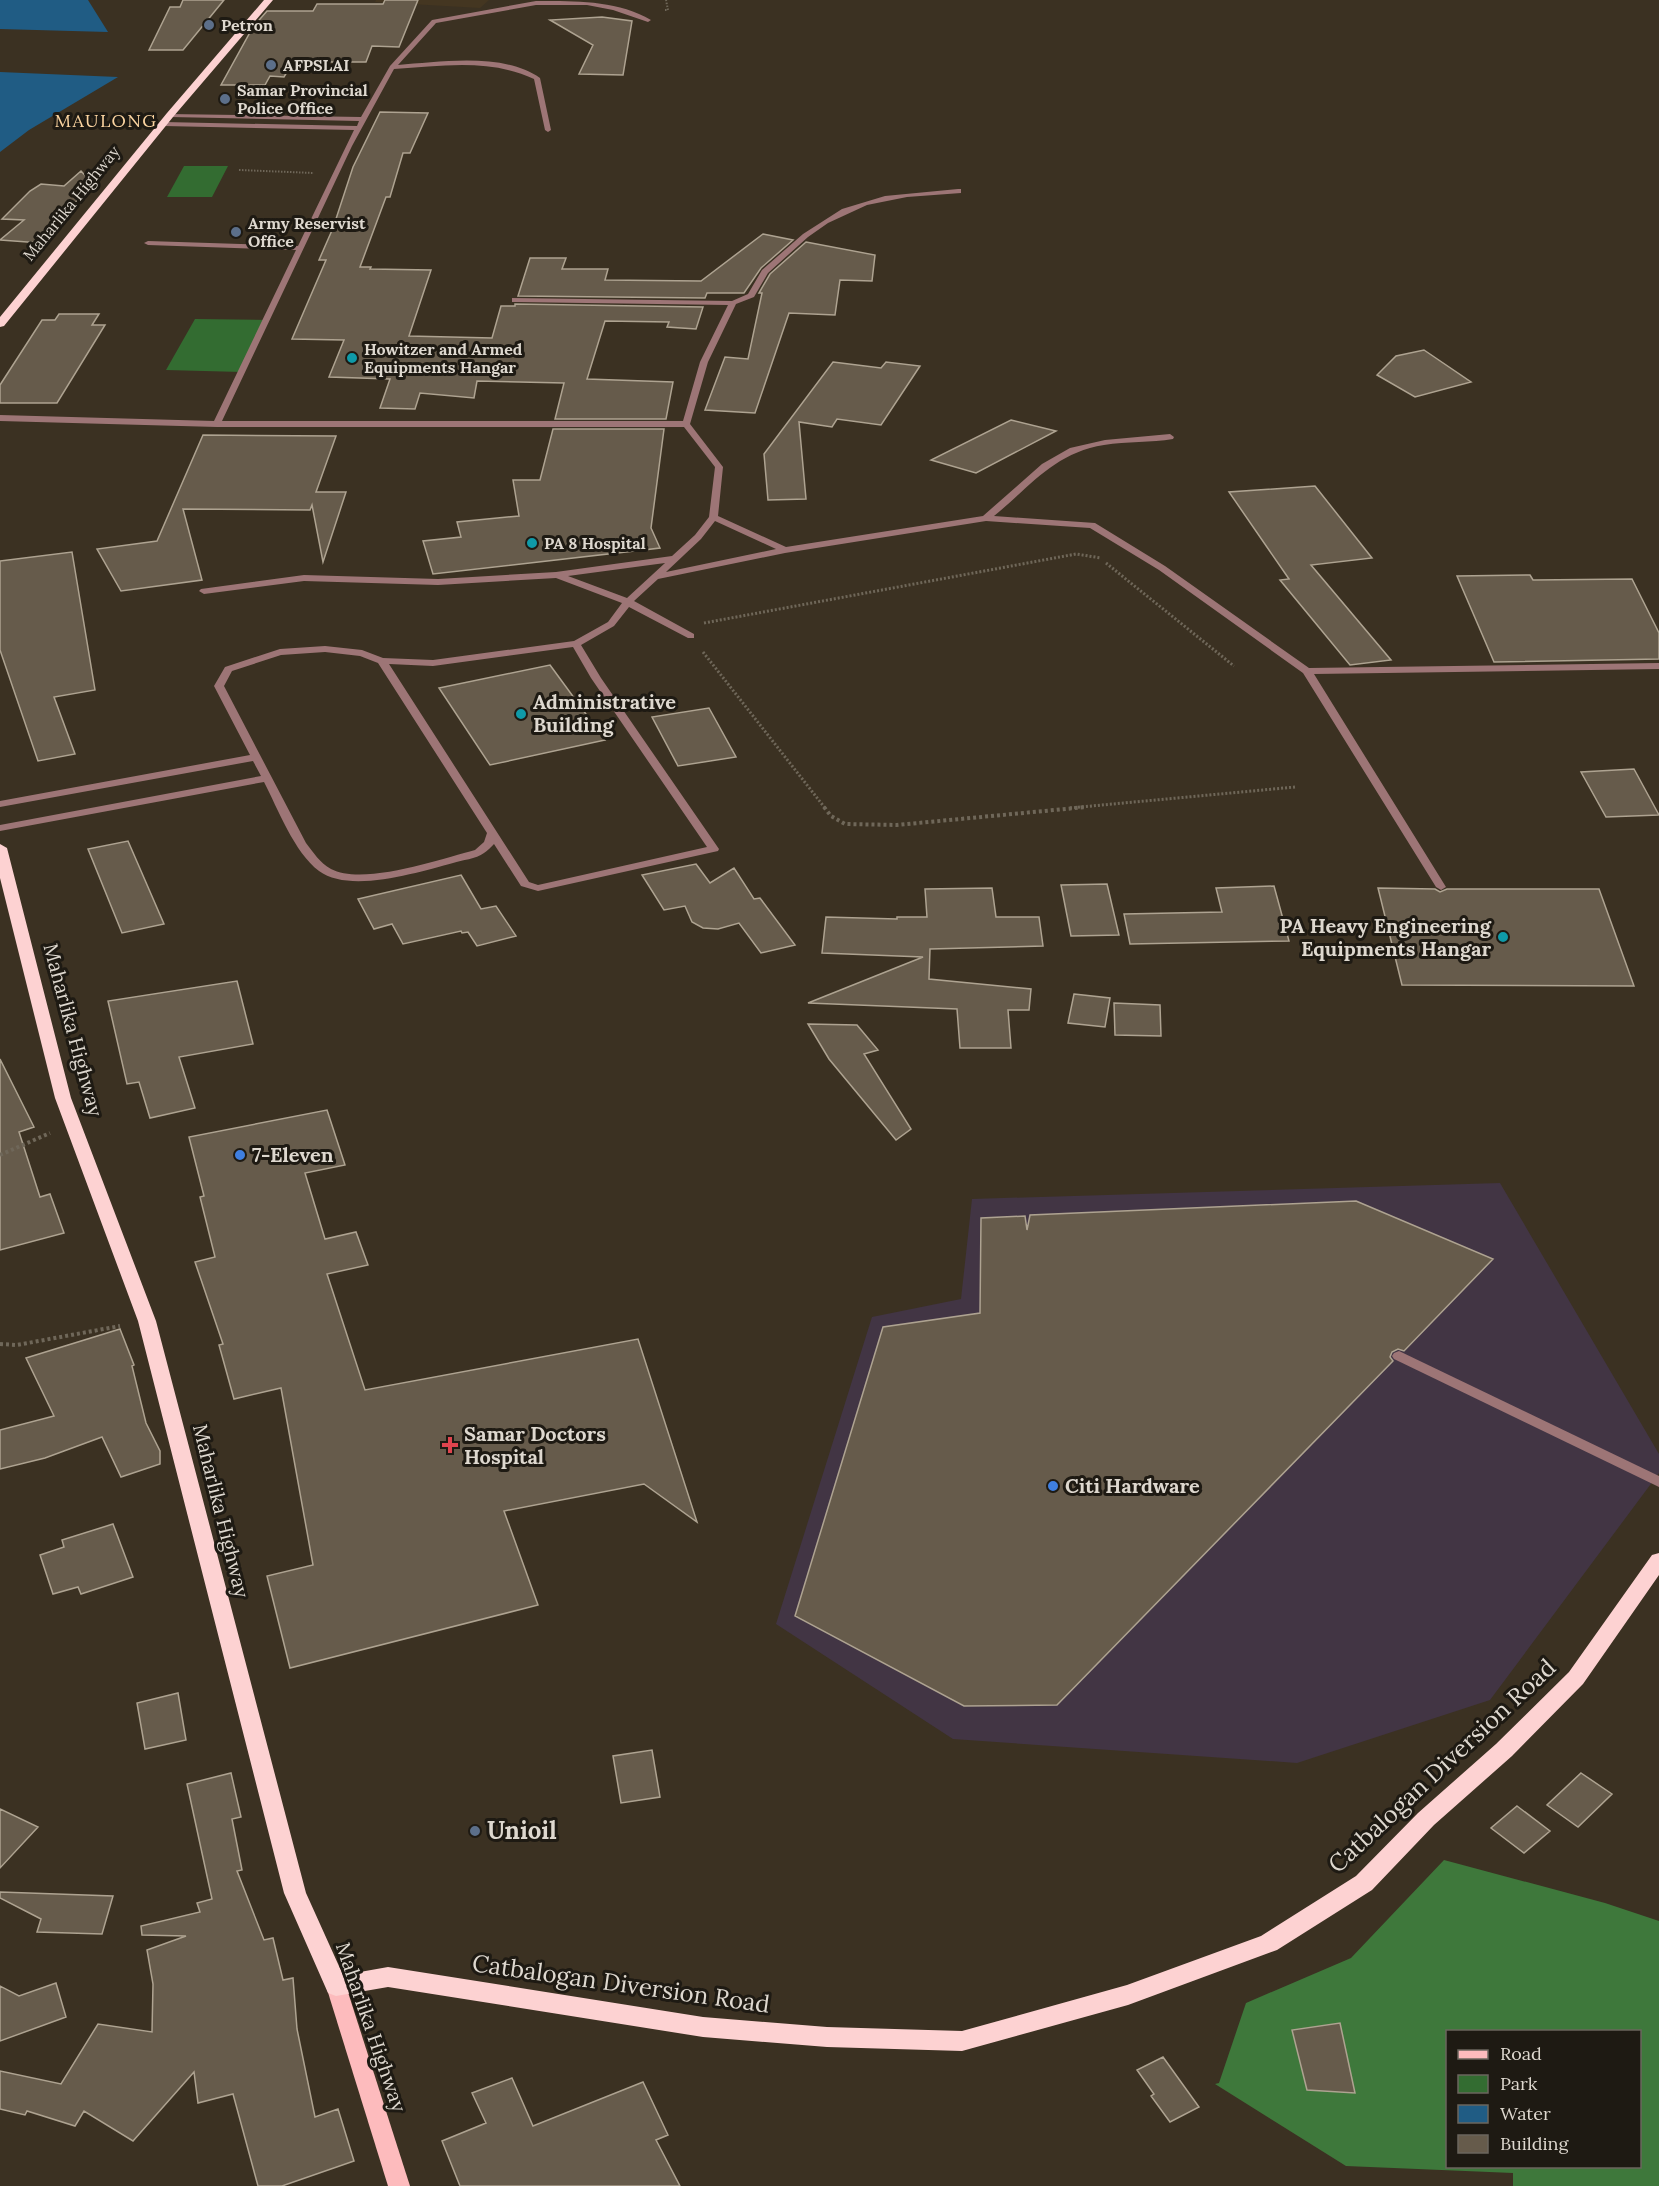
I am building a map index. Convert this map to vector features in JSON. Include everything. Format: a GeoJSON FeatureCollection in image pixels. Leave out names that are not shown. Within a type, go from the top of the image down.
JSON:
{"type":"FeatureCollection","features":[{"type":"Feature","properties":{"kind":"highway","name":"Maharlika Highway"},"geometry":{"type":"LineString","coordinates":[[0,324],[170,115],[269,0]]}},
{"type":"Feature","properties":{"kind":"highway","name":"Maharlika Highway"},"geometry":{"type":"LineString","coordinates":[[0,848],[63,1098],[147,1321],[295,1893],[336,1986]]}},
{"type":"Feature","properties":{"kind":"highway","name":"Catbalogan Diversion Road"},"geometry":{"type":"LineString","coordinates":[[336,1986],[388,1977],[703,2027],[827,2037],[962,2041],[1128,1995],[1269,1943],[1364,1883],[1426,1819],[1504,1750],[1576,1678],[1659,1560]]}},
{"type":"Feature","properties":{"kind":"main road","name":"Maharlika Highway"},"geometry":{"type":"LineString","coordinates":[[336,1986],[399,2186]]}},
{"type":"Feature","properties":{"kind":"street"},"geometry":{"type":"LineString","coordinates":[[217,424],[359,128],[392,67],[434,21],[446,17],[536,3],[587,3],[614,8],[648,20]]}},
{"type":"Feature","properties":{"kind":"street"},"geometry":{"type":"LineString","coordinates":[[392,67],[471,64],[522,69],[537,78],[548,130]]}},
{"type":"Feature","properties":{"kind":"street"},"geometry":{"type":"LineString","coordinates":[[170,115],[364,119]]}},
{"type":"Feature","properties":{"kind":"street"},"geometry":{"type":"LineString","coordinates":[[164,124],[359,128]]}},
{"type":"Feature","properties":{"kind":"street"},"geometry":{"type":"LineString","coordinates":[[515,300],[733,303],[751,295],[758,278],[800,238],[842,211],[876,199],[914,192],[958,191]]}},
{"type":"Feature","properties":{"kind":"street"},"geometry":{"type":"LineString","coordinates":[[148,243],[301,248]]}},
{"type":"Feature","properties":{"kind":"street"},"geometry":{"type":"LineString","coordinates":[[686,424],[704,362],[733,303]]}},
{"type":"Feature","properties":{"kind":"street"},"geometry":{"type":"LineString","coordinates":[[0,418],[217,424],[686,424]]}},
{"type":"Feature","properties":{"kind":"street"},"geometry":{"type":"LineString","coordinates":[[492,833],[489,843],[479,852],[383,875],[351,879],[328,872],[313,860],[301,843],[219,686],[228,669],[280,652],[325,649],[362,653],[382,661],[433,663],[576,644],[611,624],[628,602],[698,537],[713,517],[720,467],[686,424]]}},
{"type":"Feature","properties":{"kind":"street"},"geometry":{"type":"LineString","coordinates":[[986,518],[1047,465],[1086,445],[1121,440],[1170,438]]}},
{"type":"Feature","properties":{"kind":"street"},"geometry":{"type":"LineString","coordinates":[[713,517],[784,550]]}},
{"type":"Feature","properties":{"kind":"street"},"geometry":{"type":"LineString","coordinates":[[654,577],[784,550],[986,518],[1092,525],[1162,568],[1308,671],[1441,887]]}},
{"type":"Feature","properties":{"kind":"street"},"geometry":{"type":"LineString","coordinates":[[204,591],[304,578],[438,582],[556,575],[672,559]]}},
{"type":"Feature","properties":{"kind":"street"},"geometry":{"type":"LineString","coordinates":[[556,575],[628,602],[691,636]]}},
{"type":"Feature","properties":{"kind":"street"},"geometry":{"type":"LineString","coordinates":[[382,661],[525,885],[538,888],[714,849],[596,678],[576,644]]}},
{"type":"Feature","properties":{"kind":"street"},"geometry":{"type":"LineString","coordinates":[[1308,671],[1659,666]]}},
{"type":"Feature","properties":{"kind":"street"},"geometry":{"type":"LineString","coordinates":[[0,804],[256,757]]}},
{"type":"Feature","properties":{"kind":"street"},"geometry":{"type":"LineString","coordinates":[[0,828],[267,778]]}},
{"type":"Feature","properties":{"kind":"street"},"geometry":{"type":"LineString","coordinates":[[1399,1356],[1659,1482]]}},
{"type":"Feature","properties":{"kind":"path"},"geometry":{"type":"LineString","coordinates":[[239,170],[337,174]]}},
{"type":"Feature","properties":{"kind":"path"},"geometry":{"type":"LineString","coordinates":[[1234,666],[1101,558],[1076,554],[698,624],[693,627],[691,636],[831,816],[845,824],[897,825],[1295,787]]}},
{"type":"Feature","properties":{"kind":"path"},"geometry":{"type":"LineString","coordinates":[[0,1155],[73,1124]]}},
{"type":"Feature","properties":{"kind":"path"},"geometry":{"type":"LineString","coordinates":[[0,1344],[17,1345],[147,1321]]}},
{"type":"Feature","properties":{"kind":"shaded area"},"geometry":{"type":"Polygon","coordinates":[[[376,0],[489,0],[480,8],[375,2],[376,0]]]}},
{"type":"Feature","properties":{"kind":"shaded area"},"geometry":{"type":"Polygon","coordinates":[[[1500,1183],[1659,1454],[1659,1473],[1490,1700],[1297,1763],[953,1739],[776,1624],[872,1317],[961,1299],[972,1199],[1500,1183]]]}},
{"type":"Feature","properties":{"kind":"green space"},"geometry":{"type":"Polygon","coordinates":[[[184,166],[228,166],[212,197],[167,197],[184,166]]]}},
{"type":"Feature","properties":{"kind":"green space"},"geometry":{"type":"Polygon","coordinates":[[[195,319],[269,320],[242,372],[166,370],[195,319]]]}},
{"type":"Feature","properties":{"kind":"green space"},"geometry":{"type":"Polygon","coordinates":[[[1444,1860],[1605,1903],[1659,1921],[1659,2186],[1513,2186],[1513,2173],[1346,2166],[1215,2084],[1219,2083],[1246,2003],[1351,1958],[1444,1860]]]}},
{"type":"Feature","properties":{"kind":"water"},"geometry":{"type":"Polygon","coordinates":[[[0,0],[88,0],[108,32],[0,29],[0,0]]]}},
{"type":"Feature","properties":{"kind":"water"},"geometry":{"type":"Polygon","coordinates":[[[0,72],[118,77],[29,130],[0,152],[0,72]]]}},
{"type":"Feature","properties":{"kind":"building"},"geometry":{"type":"Polygon","coordinates":[[[183,0],[224,0],[183,50],[149,50],[170,7],[180,7],[183,0]]]}},
{"type":"Feature","properties":{"kind":"building"},"geometry":{"type":"Polygon","coordinates":[[[385,0],[418,0],[399,47],[372,46],[366,62],[293,62],[284,77],[270,76],[265,85],[221,85],[253,27],[267,11],[313,11],[317,4],[383,4],[385,0]]]}},
{"type":"Feature","properties":{"kind":"building"},"geometry":{"type":"Polygon","coordinates":[[[602,17],[632,21],[623,75],[579,74],[593,45],[550,20],[602,17]]]}},
{"type":"Feature","properties":{"kind":"building"},"geometry":{"type":"Polygon","coordinates":[[[380,112],[428,113],[410,153],[403,153],[390,197],[386,197],[360,267],[431,270],[409,336],[492,338],[501,306],[515,306],[515,304],[703,307],[696,329],[667,327],[669,322],[605,321],[587,379],[673,382],[666,419],[555,419],[564,383],[477,381],[474,398],[420,393],[415,409],[380,408],[390,379],[329,377],[344,340],[292,339],[326,260],[319,260],[333,228],[353,167],[380,112]]]}},
{"type":"Feature","properties":{"kind":"building"},"geometry":{"type":"Polygon","coordinates":[[[81,171],[92,183],[41,243],[0,240],[24,220],[2,219],[30,191],[41,184],[64,186],[81,171]]]}},
{"type":"Feature","properties":{"kind":"building"},"geometry":{"type":"Polygon","coordinates":[[[763,234],[793,240],[761,268],[744,293],[707,293],[705,298],[518,296],[530,258],[566,258],[562,269],[608,269],[605,280],[701,281],[763,234]]]}},
{"type":"Feature","properties":{"kind":"building"},"geometry":{"type":"Polygon","coordinates":[[[806,242],[875,255],[872,281],[840,280],[835,315],[789,313],[755,413],[705,410],[725,357],[748,359],[762,293],[759,293],[770,274],[806,242]]]}},
{"type":"Feature","properties":{"kind":"building"},"geometry":{"type":"Polygon","coordinates":[[[59,314],[99,314],[92,325],[105,325],[57,403],[0,403],[0,385],[42,320],[55,320],[59,314]]]}},
{"type":"Feature","properties":{"kind":"building"},"geometry":{"type":"Polygon","coordinates":[[[1424,350],[1471,382],[1415,397],[1377,375],[1396,356],[1424,350]]]}},
{"type":"Feature","properties":{"kind":"building"},"geometry":{"type":"Polygon","coordinates":[[[833,362],[881,368],[886,362],[920,366],[881,425],[837,419],[832,427],[799,422],[806,499],[768,500],[764,454],[833,362]]]}},
{"type":"Feature","properties":{"kind":"building"},"geometry":{"type":"Polygon","coordinates":[[[1011,420],[1056,431],[976,473],[931,460],[1011,420]]]}},
{"type":"Feature","properties":{"kind":"building"},"geometry":{"type":"Polygon","coordinates":[[[553,429],[664,429],[651,528],[660,548],[433,574],[423,541],[461,537],[457,522],[519,516],[513,480],[540,480],[553,429]]]}},
{"type":"Feature","properties":{"kind":"building"},"geometry":{"type":"Polygon","coordinates":[[[203,435],[336,436],[316,492],[346,492],[323,562],[312,505],[310,510],[183,509],[202,580],[121,591],[97,549],[157,541],[203,435]]]}},
{"type":"Feature","properties":{"kind":"building"},"geometry":{"type":"Polygon","coordinates":[[[1315,486],[1372,558],[1311,565],[1391,660],[1350,665],[1280,580],[1289,579],[1229,492],[1315,486]]]}},
{"type":"Feature","properties":{"kind":"building"},"geometry":{"type":"Polygon","coordinates":[[[72,552],[95,690],[54,697],[75,754],[38,761],[0,650],[0,561],[72,552]]]}},
{"type":"Feature","properties":{"kind":"building"},"geometry":{"type":"Polygon","coordinates":[[[1530,575],[1533,580],[1632,579],[1659,633],[1659,659],[1494,662],[1457,576],[1530,575]]]}},
{"type":"Feature","properties":{"kind":"building","name":"Administrative Building"},"geometry":{"type":"Polygon","coordinates":[[[550,665],[605,740],[490,765],[439,688],[550,665]]]}},
{"type":"Feature","properties":{"kind":"building"},"geometry":{"type":"Polygon","coordinates":[[[709,708],[736,757],[678,766],[652,717],[709,708]]]}},
{"type":"Feature","properties":{"kind":"building"},"geometry":{"type":"Polygon","coordinates":[[[1634,769],[1659,815],[1606,817],[1581,772],[1634,769]]]}},
{"type":"Feature","properties":{"kind":"building"},"geometry":{"type":"Polygon","coordinates":[[[128,841],[164,924],[122,933],[88,849],[128,841]]]}},
{"type":"Feature","properties":{"kind":"building"},"geometry":{"type":"Polygon","coordinates":[[[696,864],[710,883],[734,868],[754,899],[760,898],[795,945],[761,953],[739,923],[718,929],[703,928],[692,922],[685,906],[664,910],[642,875],[696,864]]]}},
{"type":"Feature","properties":{"kind":"building"},"geometry":{"type":"Polygon","coordinates":[[[461,875],[481,909],[496,906],[516,936],[477,946],[468,932],[462,933],[461,931],[403,944],[392,924],[374,929],[358,899],[461,875]]]}},
{"type":"Feature","properties":{"kind":"building"},"geometry":{"type":"Polygon","coordinates":[[[1107,884],[1119,935],[1071,936],[1061,885],[1107,884]]]}},
{"type":"Feature","properties":{"kind":"building"},"geometry":{"type":"Polygon","coordinates":[[[1274,886],[1289,941],[1130,944],[1124,914],[1222,912],[1216,888],[1274,886]]]}},
{"type":"Feature","properties":{"kind":"building"},"geometry":{"type":"Polygon","coordinates":[[[992,888],[996,917],[1039,917],[1043,946],[930,949],[929,979],[1031,989],[1029,1010],[1008,1010],[1011,1048],[960,1048],[957,1009],[808,1003],[923,957],[822,953],[826,917],[897,919],[897,917],[927,917],[925,889],[992,888]]]}},
{"type":"Feature","properties":{"kind":"building","name":"PA Heavy Engineering Equipments Hangar"},"geometry":{"type":"Polygon","coordinates":[[[1378,888],[1435,889],[1440,892],[1447,889],[1599,889],[1634,986],[1402,985],[1378,888]]]}},
{"type":"Feature","properties":{"kind":"building"},"geometry":{"type":"Polygon","coordinates":[[[237,981],[253,1044],[179,1057],[195,1108],[150,1118],[139,1082],[127,1084],[108,1001],[237,981]]]}},
{"type":"Feature","properties":{"kind":"building"},"geometry":{"type":"Polygon","coordinates":[[[1074,994],[1110,998],[1105,1027],[1068,1023],[1074,994]]]}},
{"type":"Feature","properties":{"kind":"building"},"geometry":{"type":"Polygon","coordinates":[[[1114,1003],[1160,1005],[1161,1036],[1115,1035],[1114,1003]]]}},
{"type":"Feature","properties":{"kind":"building"},"geometry":{"type":"Polygon","coordinates":[[[808,1024],[857,1025],[878,1050],[864,1054],[911,1129],[896,1140],[829,1059],[808,1024]]]}},
{"type":"Feature","properties":{"kind":"building"},"geometry":{"type":"Polygon","coordinates":[[[0,1059],[34,1127],[19,1132],[40,1197],[50,1194],[64,1233],[0,1250],[0,1059]]]}},
{"type":"Feature","properties":{"kind":"building"},"geometry":{"type":"Polygon","coordinates":[[[327,1110],[345,1165],[305,1173],[325,1239],[356,1232],[368,1265],[327,1274],[365,1390],[638,1339],[697,1522],[644,1484],[504,1511],[538,1605],[290,1668],[267,1576],[313,1565],[281,1388],[234,1399],[219,1345],[223,1344],[195,1262],[215,1257],[200,1197],[204,1196],[189,1137],[327,1110]]]}},
{"type":"Feature","properties":{"kind":"building","name":"Citi Hardware"},"geometry":{"type":"Polygon","coordinates":[[[1356,1201],[1493,1259],[1404,1351],[1398,1349],[1392,1352],[1390,1357],[1393,1361],[1057,1705],[964,1706],[795,1616],[883,1327],[980,1313],[981,1218],[1025,1216],[1027,1230],[1030,1215],[1356,1201]]]}},
{"type":"Feature","properties":{"kind":"building"},"geometry":{"type":"Polygon","coordinates":[[[120,1329],[134,1365],[132,1366],[146,1423],[160,1451],[160,1464],[121,1477],[102,1437],[45,1458],[0,1469],[0,1430],[54,1416],[26,1358],[120,1329]]]}},
{"type":"Feature","properties":{"kind":"building"},"geometry":{"type":"Polygon","coordinates":[[[113,1524],[133,1577],[81,1594],[78,1587],[53,1594],[40,1555],[64,1547],[62,1540],[113,1524]]]}},
{"type":"Feature","properties":{"kind":"building"},"geometry":{"type":"Polygon","coordinates":[[[178,1693],[186,1740],[145,1749],[137,1703],[178,1693]]]}},
{"type":"Feature","properties":{"kind":"building"},"geometry":{"type":"Polygon","coordinates":[[[652,1750],[660,1797],[621,1803],[613,1756],[652,1750]]]}},
{"type":"Feature","properties":{"kind":"building"},"geometry":{"type":"Polygon","coordinates":[[[231,1773],[241,1817],[232,1819],[242,1870],[237,1871],[264,1940],[273,1938],[283,1980],[293,1978],[297,2029],[315,2117],[338,2109],[354,2161],[282,2186],[258,2186],[233,2094],[198,2103],[194,2072],[133,2141],[84,2111],[75,2126],[27,2111],[25,2115],[0,2109],[0,2071],[61,2084],[98,2024],[152,2032],[153,1984],[147,1950],[186,1936],[142,1935],[141,1926],[200,1912],[197,1903],[212,1899],[187,1784],[231,1773]]]}},
{"type":"Feature","properties":{"kind":"building"},"geometry":{"type":"Polygon","coordinates":[[[1581,1773],[1612,1794],[1578,1827],[1547,1805],[1581,1773]]]}},
{"type":"Feature","properties":{"kind":"building"},"geometry":{"type":"Polygon","coordinates":[[[1517,1806],[1550,1831],[1524,1853],[1491,1828],[1517,1806]]]}},
{"type":"Feature","properties":{"kind":"building"},"geometry":{"type":"Polygon","coordinates":[[[0,1809],[38,1827],[0,1868],[0,1809]]]}},
{"type":"Feature","properties":{"kind":"building"},"geometry":{"type":"Polygon","coordinates":[[[0,1892],[113,1896],[102,1934],[37,1932],[41,1919],[0,1898],[0,1892]]]}},
{"type":"Feature","properties":{"kind":"building"},"geometry":{"type":"Polygon","coordinates":[[[56,1983],[66,2017],[0,2041],[0,1986],[19,1996],[56,1983]]]}},
{"type":"Feature","properties":{"kind":"building"},"geometry":{"type":"Polygon","coordinates":[[[1340,2023],[1355,2093],[1307,2090],[1292,2030],[1340,2023]]]}},
{"type":"Feature","properties":{"kind":"building"},"geometry":{"type":"Polygon","coordinates":[[[1163,2057],[1199,2107],[1170,2122],[1151,2096],[1154,2094],[1137,2070],[1163,2057]]]}},
{"type":"Feature","properties":{"kind":"building"},"geometry":{"type":"Polygon","coordinates":[[[512,2078],[533,2126],[643,2082],[668,2135],[656,2140],[680,2186],[460,2186],[442,2141],[486,2123],[472,2093],[512,2078]]]}},
{"type":"Feature","properties":{"kind":"place","name":"Petron"},"geometry":{"type":"Point","coordinates":[209,25]}},
{"type":"Feature","properties":{"kind":"place","name":"AFPSLAI"},"geometry":{"type":"Point","coordinates":[271,65]}},
{"type":"Feature","properties":{"kind":"place","name":"Samar Provincial Police Office"},"geometry":{"type":"Point","coordinates":[225,99]}},
{"type":"Feature","properties":{"kind":"place","name":"Army Reservist Office"},"geometry":{"type":"Point","coordinates":[236,232]}},
{"type":"Feature","properties":{"kind":"place","name":"Howitzer and Armed Equipments Hangar"},"geometry":{"type":"Point","coordinates":[352,358]}},
{"type":"Feature","properties":{"kind":"place","name":"PA 8 Hospital"},"geometry":{"type":"Point","coordinates":[532,543]}},
{"type":"Feature","properties":{"kind":"place","name":"Administrative Building"},"geometry":{"type":"Point","coordinates":[521,714]}},
{"type":"Feature","properties":{"kind":"place","name":"PA Heavy Engineering Equipments Hangar"},"geometry":{"type":"Point","coordinates":[1503,937]}},
{"type":"Feature","properties":{"kind":"place","name":"7-Eleven"},"geometry":{"type":"Point","coordinates":[240,1155]}},
{"type":"Feature","properties":{"kind":"place","name":"Samar Doctors Hospital"},"geometry":{"type":"Point","coordinates":[450,1445]}},
{"type":"Feature","properties":{"kind":"place","name":"Citi Hardware"},"geometry":{"type":"Point","coordinates":[1053,1486]}},
{"type":"Feature","properties":{"kind":"place","name":"Unioil"},"geometry":{"type":"Point","coordinates":[475,1831]}},
{"type":"Feature","properties":{"kind":"district","name":"MAULONG"},"geometry":{"type":"Point","coordinates":[106,121]}}]}
